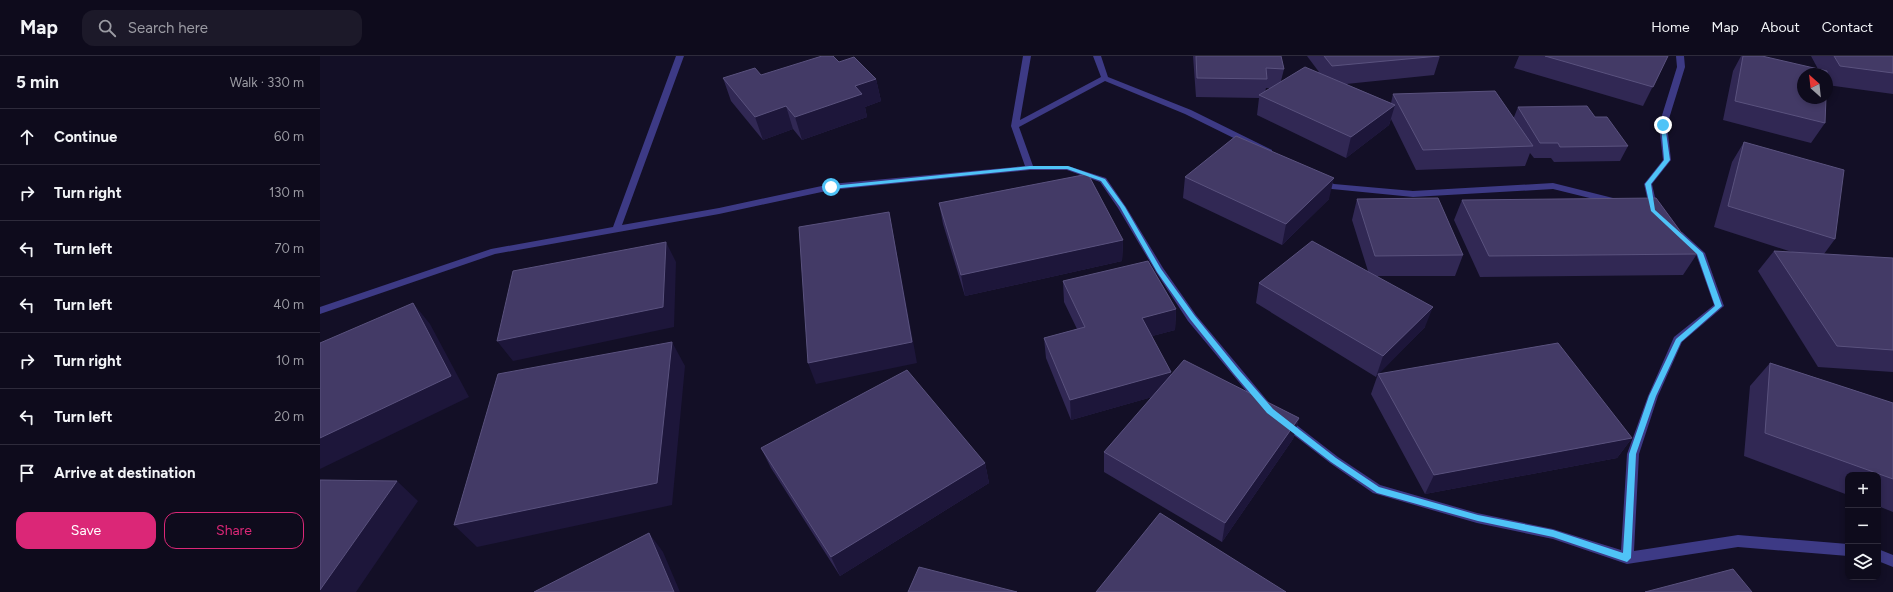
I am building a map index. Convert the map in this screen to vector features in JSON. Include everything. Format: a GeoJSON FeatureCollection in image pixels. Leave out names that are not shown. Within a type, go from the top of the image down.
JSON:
{"type":"FeatureCollection","features":[{"type":"Feature","properties":{"kind":"street"},"geometry":{"type":"LineString","coordinates":[[616,230],[680,56]]}},
{"type":"Feature","properties":{"kind":"street"},"geometry":{"type":"LineString","coordinates":[[1027,56],[1015,126],[1030,168]]}},
{"type":"Feature","properties":{"kind":"street"},"geometry":{"type":"LineString","coordinates":[[1097,56],[1105,78]]}},
{"type":"Feature","properties":{"kind":"street"},"geometry":{"type":"LineString","coordinates":[[1652,211],[1648,184],[1667,160],[1663,125],[1681,67],[1680,56]]}},
{"type":"Feature","properties":{"kind":"street"},"geometry":{"type":"LineString","coordinates":[[1015,126],[1105,78],[1132,88],[1236,134],[1277,156]]}},
{"type":"Feature","properties":{"kind":"street"},"geometry":{"type":"LineString","coordinates":[[320,311],[494,251],[719,211],[831,187],[1030,168],[1068,168],[1103,180],[1122,207],[1159,270],[1192,318],[1270,411],[1334,460],[1377,489],[1478,518],[1553,534],[1627,558],[1738,541],[1845,550]]}},
{"type":"Feature","properties":{"kind":"street"},"geometry":{"type":"LineString","coordinates":[[1312,175],[1332,186],[1413,194],[1553,186],[1630,205]]}},
{"type":"Feature","properties":{"kind":"street"},"geometry":{"type":"LineString","coordinates":[[1627,558],[1633,454],[1652,396],[1678,340],[1719,306],[1700,253],[1670,226]]}},
{"type":"Feature","properties":{"kind":"street"},"geometry":{"type":"LineString","coordinates":[[1881,556],[1893,562]]}},
{"type":"Feature","properties":{"kind":"building"},"geometry":{"type":"Polygon","coordinates":[[[822,56],[833,56],[839,62],[854,57],[876,79],[855,86],[862,94],[795,117],[786,106],[755,117],[723,78],[755,68],[761,75],[822,56]]]}},
{"type":"Feature","properties":{"kind":"building"},"geometry":{"type":"Polygon","coordinates":[[[1196,56],[1281,56],[1284,69],[1266,68],[1267,79],[1197,78],[1196,56]]]}},
{"type":"Feature","properties":{"kind":"building"},"geometry":{"type":"Polygon","coordinates":[[[1324,56],[1439,56],[1332,66],[1324,56]]]}},
{"type":"Feature","properties":{"kind":"building"},"geometry":{"type":"Polygon","coordinates":[[[1545,56],[1668,56],[1653,87],[1545,56]]]}},
{"type":"Feature","properties":{"kind":"building"},"geometry":{"type":"Polygon","coordinates":[[[1743,56],[1762,56],[1814,68],[1797,68],[1797,104],[1826,104],[1825,123],[1735,101],[1743,56]]]}},
{"type":"Feature","properties":{"kind":"building"},"geometry":{"type":"Polygon","coordinates":[[[1834,56],[1893,56],[1893,73],[1840,66],[1834,56]]]}},
{"type":"Feature","properties":{"kind":"building"},"geometry":{"type":"Polygon","coordinates":[[[1305,67],[1395,105],[1351,137],[1259,95],[1305,67]]]}},
{"type":"Feature","properties":{"kind":"building"},"geometry":{"type":"Polygon","coordinates":[[[1495,91],[1533,146],[1423,150],[1393,94],[1495,91]]]}},
{"type":"Feature","properties":{"kind":"building"},"geometry":{"type":"Polygon","coordinates":[[[1587,106],[1595,117],[1607,117],[1628,146],[1560,147],[1558,143],[1540,143],[1518,107],[1587,106]]]}},
{"type":"Feature","properties":{"kind":"building"},"geometry":{"type":"Polygon","coordinates":[[[1236,136],[1334,178],[1286,224],[1185,177],[1236,136]]]}},
{"type":"Feature","properties":{"kind":"building"},"geometry":{"type":"Polygon","coordinates":[[[1744,142],[1844,170],[1835,239],[1728,206],[1744,142]]]}},
{"type":"Feature","properties":{"kind":"building"},"geometry":{"type":"Polygon","coordinates":[[[1088,174],[1123,240],[961,275],[939,203],[1088,174]]]}},
{"type":"Feature","properties":{"kind":"building"},"geometry":{"type":"Polygon","coordinates":[[[1438,198],[1463,255],[1375,256],[1357,199],[1438,198]]]}},
{"type":"Feature","properties":{"kind":"building"},"geometry":{"type":"Polygon","coordinates":[[[1656,198],[1697,254],[1489,256],[1462,200],[1656,198]]]}},
{"type":"Feature","properties":{"kind":"building"},"geometry":{"type":"Polygon","coordinates":[[[889,212],[912,342],[808,363],[799,227],[889,212]]]}},
{"type":"Feature","properties":{"kind":"building"},"geometry":{"type":"Polygon","coordinates":[[[1312,241],[1433,307],[1383,356],[1259,283],[1312,241]]]}},
{"type":"Feature","properties":{"kind":"building"},"geometry":{"type":"Polygon","coordinates":[[[666,242],[663,307],[497,341],[513,271],[666,242]]]}},
{"type":"Feature","properties":{"kind":"building"},"geometry":{"type":"Polygon","coordinates":[[[1774,251],[1893,258],[1893,350],[1837,346],[1774,251]]]}},
{"type":"Feature","properties":{"kind":"building"},"geometry":{"type":"Polygon","coordinates":[[[1148,261],[1176,309],[1142,318],[1171,372],[1070,400],[1044,338],[1085,327],[1063,281],[1148,261]]]}},
{"type":"Feature","properties":{"kind":"building"},"geometry":{"type":"Polygon","coordinates":[[[413,303],[451,376],[320,438],[320,343],[413,303]]]}},
{"type":"Feature","properties":{"kind":"building"},"geometry":{"type":"Polygon","coordinates":[[[672,342],[657,483],[454,525],[498,374],[672,342]]]}},
{"type":"Feature","properties":{"kind":"building"},"geometry":{"type":"Polygon","coordinates":[[[1558,343],[1632,438],[1434,475],[1378,374],[1558,343]]]}},
{"type":"Feature","properties":{"kind":"building"},"geometry":{"type":"Polygon","coordinates":[[[1184,360],[1299,418],[1225,523],[1104,452],[1184,360]]]}},
{"type":"Feature","properties":{"kind":"building"},"geometry":{"type":"Polygon","coordinates":[[[1770,363],[1893,403],[1893,479],[1881,475],[1881,472],[1874,472],[1765,433],[1770,363]]]}},
{"type":"Feature","properties":{"kind":"building"},"geometry":{"type":"Polygon","coordinates":[[[907,370],[985,463],[831,557],[761,448],[907,370]]]}},
{"type":"Feature","properties":{"kind":"building"},"geometry":{"type":"Polygon","coordinates":[[[320,480],[397,481],[320,590],[320,480]]]}},
{"type":"Feature","properties":{"kind":"building"},"geometry":{"type":"Polygon","coordinates":[[[1160,513],[1286,592],[1096,592],[1160,513]]]}},
{"type":"Feature","properties":{"kind":"building"},"geometry":{"type":"Polygon","coordinates":[[[649,533],[674,592],[534,592],[649,533]]]}},
{"type":"Feature","properties":{"kind":"building"},"geometry":{"type":"Polygon","coordinates":[[[919,567],[1017,592],[908,592],[919,567]]]}},
{"type":"Feature","properties":{"kind":"building"},"geometry":{"type":"Polygon","coordinates":[[[1733,569],[1752,592],[1645,592],[1733,569]]]}},
{"type":"Feature","properties":{"kind":"route"},"geometry":{"type":"LineString","coordinates":[[831,187],[1030,168],[1068,168],[1103,180],[1122,207],[1159,270],[1192,318],[1236,372],[1270,411],[1334,460],[1377,489],[1478,518],[1553,534],[1627,558],[1633,454],[1652,396],[1678,340],[1719,306],[1700,253],[1653,210],[1648,184],[1667,160],[1663,125]]}}]}
